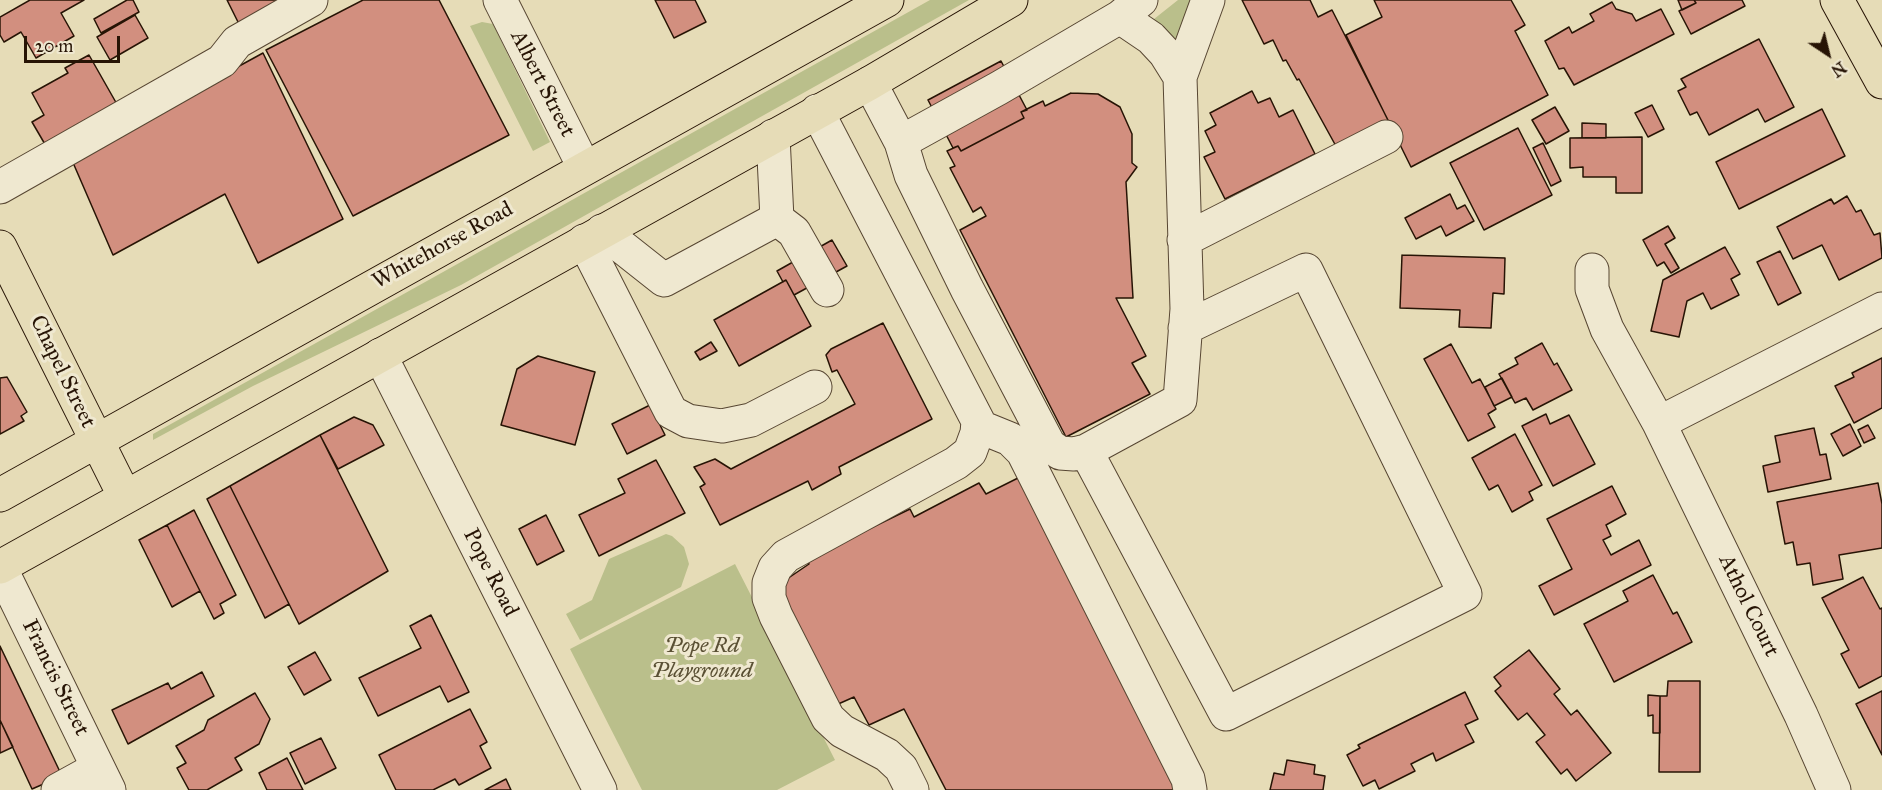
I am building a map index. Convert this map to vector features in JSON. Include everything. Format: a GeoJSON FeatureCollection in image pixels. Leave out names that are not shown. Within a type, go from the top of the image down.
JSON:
{"type":"FeatureCollection","features":[{"type":"Feature","properties":{"kind":"main road","name":"Whitehorse Road"},"geometry":{"type":"LineString","coordinates":[[0,495],[584,167],[888,0]]}},
{"type":"Feature","properties":{"kind":"main road"},"geometry":{"type":"LineString","coordinates":[[0,567],[870,83],[1011,0]]}},
{"type":"Feature","properties":{"kind":"main road"},"geometry":{"type":"LineString","coordinates":[[1837,0],[1882,82]]}},
{"type":"Feature","properties":{"kind":"main road","name":"Chapel Street"},"geometry":{"type":"LineString","coordinates":[[0,247],[125,497]]}},
{"type":"Feature","properties":{"kind":"street"},"geometry":{"type":"LineString","coordinates":[[0,187],[222,61],[237,42],[312,0]]}},
{"type":"Feature","properties":{"kind":"street","name":"Albert Street"},"geometry":{"type":"LineString","coordinates":[[500,0],[584,167]]}},
{"type":"Feature","properties":{"kind":"street"},"geometry":{"type":"LineString","coordinates":[[870,83],[901,142],[911,175],[967,290],[1043,435],[1049,445],[1060,453],[1074,454],[1086,451],[1180,400],[1185,328],[1180,77],[1208,0]]}},
{"type":"Feature","properties":{"kind":"street"},"geometry":{"type":"LineString","coordinates":[[901,142],[999,88],[1130,9],[1165,53],[1180,77]]}},
{"type":"Feature","properties":{"kind":"street"},"geometry":{"type":"LineString","coordinates":[[817,111],[978,421],[970,452],[956,463],[786,556],[775,568],[769,583],[769,598],[776,616],[828,718],[842,731],[887,755],[901,768],[912,790]]}},
{"type":"Feature","properties":{"kind":"street"},"geometry":{"type":"LineString","coordinates":[[773,136],[777,219],[794,232],[827,290]]}},
{"type":"Feature","properties":{"kind":"street"},"geometry":{"type":"LineString","coordinates":[[1184,240],[1386,137]]}},
{"type":"Feature","properties":{"kind":"street"},"geometry":{"type":"LineString","coordinates":[[593,236],[663,280],[777,219]]}},
{"type":"Feature","properties":{"kind":"street"},"geometry":{"type":"LineString","coordinates":[[593,236],[671,412],[688,420],[722,426],[751,420],[815,387]]}},
{"type":"Feature","properties":{"kind":"street"},"geometry":{"type":"LineString","coordinates":[[1086,451],[1226,714],[1465,594],[1306,270],[1185,328]]}},
{"type":"Feature","properties":{"kind":"street","name":"Athol Court"},"geometry":{"type":"LineString","coordinates":[[1592,270],[1592,289],[1596,305],[1659,423],[1796,705],[1834,790]]}},
{"type":"Feature","properties":{"kind":"street"},"geometry":{"type":"LineString","coordinates":[[1659,423],[1882,309]]}},
{"type":"Feature","properties":{"kind":"street","name":"Pope Road"},"geometry":{"type":"LineString","coordinates":[[380,355],[600,790]]}},
{"type":"Feature","properties":{"kind":"street"},"geometry":{"type":"LineString","coordinates":[[978,426],[1011,439],[1023,452],[1188,779],[1190,790]]}},
{"type":"Feature","properties":{"kind":"street","name":"Francis Street"},"geometry":{"type":"LineString","coordinates":[[0,567],[104,779]]}},
{"type":"Feature","properties":{"kind":"street"},"geometry":{"type":"LineString","coordinates":[[58,790],[104,779]]}},
{"type":"Feature","properties":{"kind":"green space"},"geometry":{"type":"Polygon","coordinates":[[[930,0],[969,0],[461,285],[253,386],[153,440],[153,434],[930,0]]]}},
{"type":"Feature","properties":{"kind":"green space"},"geometry":{"type":"Polygon","coordinates":[[[1178,0],[1198,0],[1177,44],[1149,23],[1178,0]]]}},
{"type":"Feature","properties":{"kind":"green space"},"geometry":{"type":"Polygon","coordinates":[[[482,22],[493,24],[550,142],[533,151],[470,26],[482,22]]]}},
{"type":"Feature","properties":{"kind":"green space"},"geometry":{"type":"Polygon","coordinates":[[[666,534],[672,536],[684,547],[689,564],[681,587],[580,640],[566,614],[592,600],[609,559],[666,534]]]}},
{"type":"Feature","properties":{"kind":"green space","name":"Pope Rd Playground"},"geometry":{"type":"Polygon","coordinates":[[[735,564],[835,760],[777,790],[642,790],[570,649],[735,564]]]}},
{"type":"Feature","properties":{"kind":"building"},"geometry":{"type":"Polygon","coordinates":[[[30,0],[84,0],[61,13],[74,36],[36,58],[21,32],[4,42],[0,35],[0,17],[30,0]]]}},
{"type":"Feature","properties":{"kind":"building"},"geometry":{"type":"Polygon","coordinates":[[[127,0],[133,0],[139,12],[101,33],[94,19],[127,0]]]}},
{"type":"Feature","properties":{"kind":"building"},"geometry":{"type":"Polygon","coordinates":[[[227,0],[291,0],[241,28],[227,0]]]}},
{"type":"Feature","properties":{"kind":"building"},"geometry":{"type":"Polygon","coordinates":[[[363,0],[439,0],[509,135],[353,216],[266,50],[363,0]]]}},
{"type":"Feature","properties":{"kind":"building"},"geometry":{"type":"Polygon","coordinates":[[[655,0],[695,0],[706,22],[674,38],[655,0]]]}},
{"type":"Feature","properties":{"kind":"building"},"geometry":{"type":"Polygon","coordinates":[[[1242,0],[1310,0],[1318,17],[1332,10],[1389,122],[1337,148],[1299,79],[1297,80],[1286,60],[1283,61],[1273,40],[1264,44],[1242,0]]]}},
{"type":"Feature","properties":{"kind":"building"},"geometry":{"type":"Polygon","coordinates":[[[1374,0],[1511,0],[1525,25],[1515,31],[1548,95],[1411,167],[1346,35],[1382,17],[1374,0]]]}},
{"type":"Feature","properties":{"kind":"building"},"geometry":{"type":"Polygon","coordinates":[[[1678,0],[1694,0],[1696,3],[1682,10],[1678,0]]]}},
{"type":"Feature","properties":{"kind":"building"},"geometry":{"type":"Polygon","coordinates":[[[1694,0],[1742,0],[1745,6],[1691,34],[1679,11],[1696,3],[1694,0]]]}},
{"type":"Feature","properties":{"kind":"building"},"geometry":{"type":"Polygon","coordinates":[[[1612,2],[1616,9],[1632,14],[1636,21],[1661,9],[1674,34],[1574,85],[1564,68],[1559,69],[1545,41],[1569,27],[1572,33],[1594,21],[1590,14],[1612,2]]]}},
{"type":"Feature","properties":{"kind":"building"},"geometry":{"type":"Polygon","coordinates":[[[135,15],[148,38],[110,60],[97,37],[135,15]]]}},
{"type":"Feature","properties":{"kind":"building"},"geometry":{"type":"Polygon","coordinates":[[[1759,39],[1794,107],[1765,122],[1758,109],[1709,135],[1697,112],[1690,115],[1678,91],[1686,87],[1681,79],[1759,39]]]}},
{"type":"Feature","properties":{"kind":"building"},"geometry":{"type":"Polygon","coordinates":[[[263,53],[343,219],[258,263],[225,194],[113,255],[71,158],[263,53]]]}},
{"type":"Feature","properties":{"kind":"building"},"geometry":{"type":"Polygon","coordinates":[[[89,55],[118,106],[46,146],[32,122],[44,115],[32,93],[68,73],[65,68],[89,55]]]}},
{"type":"Feature","properties":{"kind":"building"},"geometry":{"type":"Polygon","coordinates":[[[1001,61],[1027,110],[1021,112],[1024,118],[961,151],[958,146],[953,148],[928,100],[1001,61]]]}},
{"type":"Feature","properties":{"kind":"building"},"geometry":{"type":"Polygon","coordinates":[[[1252,91],[1258,103],[1270,98],[1279,117],[1293,110],[1315,154],[1225,199],[1204,157],[1215,152],[1205,131],[1216,125],[1210,113],[1252,91]]]}},
{"type":"Feature","properties":{"kind":"building"},"geometry":{"type":"Polygon","coordinates":[[[1071,93],[1098,94],[1120,107],[1132,134],[1132,163],[1137,167],[1126,182],[1133,298],[1116,298],[1146,356],[1132,363],[1150,394],[1066,437],[960,230],[986,216],[981,207],[973,212],[950,168],[955,166],[947,151],[958,146],[961,151],[1024,118],[1021,112],[1043,101],[1045,106],[1071,93]]]}},
{"type":"Feature","properties":{"kind":"building"},"geometry":{"type":"Polygon","coordinates":[[[1652,105],[1664,129],[1648,137],[1635,113],[1652,105]]]}},
{"type":"Feature","properties":{"kind":"building"},"geometry":{"type":"Polygon","coordinates":[[[1555,107],[1569,131],[1546,144],[1532,120],[1555,107]]]}},
{"type":"Feature","properties":{"kind":"building"},"geometry":{"type":"Polygon","coordinates":[[[1822,109],[1845,156],[1739,209],[1716,162],[1822,109]]]}},
{"type":"Feature","properties":{"kind":"building"},"geometry":{"type":"Polygon","coordinates":[[[1582,123],[1606,124],[1606,138],[1582,138],[1582,123]]]}},
{"type":"Feature","properties":{"kind":"building"},"geometry":{"type":"Polygon","coordinates":[[[1518,128],[1552,195],[1484,230],[1450,163],[1518,128]]]}},
{"type":"Feature","properties":{"kind":"building"},"geometry":{"type":"Polygon","coordinates":[[[1642,137],[1642,193],[1616,193],[1616,177],[1583,177],[1583,167],[1570,168],[1570,138],[1642,137]]]}},
{"type":"Feature","properties":{"kind":"building"},"geometry":{"type":"Polygon","coordinates":[[[1543,143],[1561,181],[1551,186],[1533,148],[1543,143]]]}},
{"type":"Feature","properties":{"kind":"building"},"geometry":{"type":"Polygon","coordinates":[[[1450,194],[1457,209],[1465,205],[1474,221],[1446,236],[1441,226],[1416,239],[1405,218],[1450,194]]]}},
{"type":"Feature","properties":{"kind":"building"},"geometry":{"type":"Polygon","coordinates":[[[1847,196],[1856,212],[1861,210],[1874,235],[1880,233],[1882,258],[1839,280],[1822,245],[1793,259],[1777,227],[1831,199],[1834,204],[1847,196]]]}},
{"type":"Feature","properties":{"kind":"building"},"geometry":{"type":"Polygon","coordinates":[[[1668,226],[1675,238],[1665,244],[1679,268],[1671,273],[1664,262],[1657,266],[1643,240],[1668,226]]]}},
{"type":"Feature","properties":{"kind":"building"},"geometry":{"type":"Polygon","coordinates":[[[832,240],[847,266],[794,295],[786,280],[783,282],[777,271],[832,240]]]}},
{"type":"Feature","properties":{"kind":"building"},"geometry":{"type":"Polygon","coordinates":[[[1725,247],[1740,274],[1731,279],[1739,295],[1711,309],[1703,293],[1687,301],[1679,337],[1651,331],[1663,280],[1725,247]]]}},
{"type":"Feature","properties":{"kind":"building"},"geometry":{"type":"Polygon","coordinates":[[[1780,251],[1801,293],[1778,305],[1757,262],[1780,251]]]}},
{"type":"Feature","properties":{"kind":"building"},"geometry":{"type":"Polygon","coordinates":[[[1402,255],[1505,258],[1504,294],[1493,293],[1491,328],[1459,327],[1460,310],[1400,308],[1402,255]]]}},
{"type":"Feature","properties":{"kind":"building"},"geometry":{"type":"Polygon","coordinates":[[[786,280],[811,326],[739,366],[714,320],[786,280]]]}},
{"type":"Feature","properties":{"kind":"building"},"geometry":{"type":"Polygon","coordinates":[[[883,323],[932,419],[839,467],[841,474],[812,490],[808,481],[720,525],[700,487],[705,484],[694,467],[715,459],[731,469],[855,404],[837,370],[832,372],[826,355],[831,349],[883,323]]]}},
{"type":"Feature","properties":{"kind":"building"},"geometry":{"type":"Polygon","coordinates":[[[711,342],[717,351],[700,360],[695,352],[711,342]]]}},
{"type":"Feature","properties":{"kind":"building"},"geometry":{"type":"Polygon","coordinates":[[[1542,343],[1554,365],[1557,363],[1572,390],[1533,410],[1526,398],[1515,403],[1499,374],[1518,364],[1515,358],[1542,343]]]}},
{"type":"Feature","properties":{"kind":"building"},"geometry":{"type":"Polygon","coordinates":[[[1451,344],[1472,383],[1480,379],[1496,409],[1488,414],[1495,427],[1468,441],[1424,359],[1451,344]]]}},
{"type":"Feature","properties":{"kind":"building"},"geometry":{"type":"Polygon","coordinates":[[[538,356],[595,372],[575,445],[501,425],[517,369],[538,356]]]}},
{"type":"Feature","properties":{"kind":"building"},"geometry":{"type":"Polygon","coordinates":[[[1882,358],[1882,408],[1854,423],[1835,386],[1854,377],[1852,373],[1882,358]]]}},
{"type":"Feature","properties":{"kind":"building"},"geometry":{"type":"Polygon","coordinates":[[[7,377],[27,412],[21,416],[24,421],[0,434],[0,378],[7,377]]]}},
{"type":"Feature","properties":{"kind":"building"},"geometry":{"type":"Polygon","coordinates":[[[1502,378],[1512,397],[1494,406],[1485,387],[1502,378]]]}},
{"type":"Feature","properties":{"kind":"building"},"geometry":{"type":"Polygon","coordinates":[[[650,405],[665,435],[627,454],[612,424],[650,405]]]}},
{"type":"Feature","properties":{"kind":"building"},"geometry":{"type":"Polygon","coordinates":[[[1546,414],[1550,424],[1569,415],[1595,464],[1553,486],[1522,426],[1546,414]]]}},
{"type":"Feature","properties":{"kind":"building"},"geometry":{"type":"Polygon","coordinates":[[[354,417],[373,425],[384,445],[338,469],[320,435],[354,417]]]}},
{"type":"Feature","properties":{"kind":"building"},"geometry":{"type":"Polygon","coordinates":[[[1850,424],[1861,446],[1843,456],[1831,434],[1850,424]]]}},
{"type":"Feature","properties":{"kind":"building"},"geometry":{"type":"Polygon","coordinates":[[[1868,425],[1875,438],[1864,443],[1858,430],[1868,425]]]}},
{"type":"Feature","properties":{"kind":"building"},"geometry":{"type":"Polygon","coordinates":[[[1814,428],[1820,455],[1826,454],[1831,479],[1768,492],[1763,466],[1780,462],[1775,436],[1814,428]]]}},
{"type":"Feature","properties":{"kind":"building"},"geometry":{"type":"Polygon","coordinates":[[[1515,434],[1542,485],[1529,492],[1533,500],[1512,512],[1498,485],[1489,490],[1472,458],[1515,434]]]}},
{"type":"Feature","properties":{"kind":"building"},"geometry":{"type":"Polygon","coordinates":[[[320,435],[388,571],[299,624],[230,486],[320,435]]]}},
{"type":"Feature","properties":{"kind":"building"},"geometry":{"type":"Polygon","coordinates":[[[656,460],[685,513],[599,556],[579,515],[625,493],[618,479],[656,460]]]}},
{"type":"Feature","properties":{"kind":"building"},"geometry":{"type":"Polygon","coordinates":[[[1020,477],[1175,784],[1173,790],[946,790],[904,709],[869,725],[854,697],[836,705],[782,591],[787,579],[809,564],[807,559],[910,509],[914,517],[979,483],[986,494],[1020,477]]]}},
{"type":"Feature","properties":{"kind":"building"},"geometry":{"type":"Polygon","coordinates":[[[1878,483],[1882,504],[1882,548],[1839,555],[1843,579],[1813,585],[1810,563],[1797,565],[1793,542],[1785,544],[1777,502],[1878,483]]]}},
{"type":"Feature","properties":{"kind":"building"},"geometry":{"type":"Polygon","coordinates":[[[230,486],[289,604],[265,618],[207,499],[230,486]]]}},
{"type":"Feature","properties":{"kind":"building"},"geometry":{"type":"Polygon","coordinates":[[[1612,486],[1626,514],[1606,525],[1611,536],[1603,540],[1611,555],[1639,540],[1651,565],[1554,615],[1539,586],[1572,569],[1547,519],[1612,486]]]}},
{"type":"Feature","properties":{"kind":"building"},"geometry":{"type":"Polygon","coordinates":[[[194,510],[236,595],[220,604],[224,613],[214,619],[167,525],[194,510]]]}},
{"type":"Feature","properties":{"kind":"building"},"geometry":{"type":"Polygon","coordinates":[[[546,515],[564,551],[537,565],[519,529],[546,515]]]}},
{"type":"Feature","properties":{"kind":"building"},"geometry":{"type":"Polygon","coordinates":[[[167,525],[200,591],[172,607],[139,540],[167,525]]]}},
{"type":"Feature","properties":{"kind":"building"},"geometry":{"type":"Polygon","coordinates":[[[1653,575],[1673,614],[1677,612],[1692,642],[1614,682],[1584,624],[1628,601],[1623,591],[1653,575]]]}},
{"type":"Feature","properties":{"kind":"building"},"geometry":{"type":"Polygon","coordinates":[[[1863,577],[1880,609],[1882,608],[1882,676],[1859,688],[1841,654],[1849,650],[1822,598],[1863,577]]]}},
{"type":"Feature","properties":{"kind":"building"},"geometry":{"type":"Polygon","coordinates":[[[431,615],[469,692],[448,702],[440,686],[378,716],[359,678],[421,648],[410,626],[431,615]]]}},
{"type":"Feature","properties":{"kind":"building"},"geometry":{"type":"Polygon","coordinates":[[[0,646],[62,776],[32,789],[0,720],[0,646]]]}},
{"type":"Feature","properties":{"kind":"building"},"geometry":{"type":"Polygon","coordinates":[[[1529,650],[1560,689],[1554,694],[1571,715],[1577,710],[1611,753],[1576,781],[1567,769],[1561,774],[1536,742],[1545,735],[1527,713],[1518,720],[1495,691],[1501,686],[1494,677],[1529,650]]]}},
{"type":"Feature","properties":{"kind":"building"},"geometry":{"type":"Polygon","coordinates":[[[315,652],[331,680],[304,695],[288,667],[315,652]]]}},
{"type":"Feature","properties":{"kind":"building"},"geometry":{"type":"Polygon","coordinates":[[[202,672],[214,696],[128,744],[112,710],[168,683],[171,689],[202,672]]]}},
{"type":"Feature","properties":{"kind":"building"},"geometry":{"type":"Polygon","coordinates":[[[1668,681],[1700,681],[1700,772],[1659,772],[1660,696],[1667,696],[1668,681]]]}},
{"type":"Feature","properties":{"kind":"building"},"geometry":{"type":"Polygon","coordinates":[[[1882,691],[1882,755],[1856,704],[1882,691]]]}},
{"type":"Feature","properties":{"kind":"building"},"geometry":{"type":"Polygon","coordinates":[[[1465,692],[1478,719],[1465,725],[1474,742],[1436,761],[1433,753],[1411,764],[1415,771],[1379,789],[1375,780],[1363,786],[1347,755],[1360,748],[1358,745],[1465,692]]]}},
{"type":"Feature","properties":{"kind":"building"},"geometry":{"type":"Polygon","coordinates":[[[255,693],[270,719],[259,744],[235,758],[242,770],[207,790],[189,790],[177,768],[186,763],[176,746],[204,730],[208,720],[255,693]]]}},
{"type":"Feature","properties":{"kind":"building"},"geometry":{"type":"Polygon","coordinates":[[[1648,695],[1660,696],[1660,733],[1653,733],[1653,715],[1648,716],[1648,695]]]}},
{"type":"Feature","properties":{"kind":"building"},"geometry":{"type":"Polygon","coordinates":[[[470,709],[487,742],[480,746],[491,768],[459,785],[455,779],[433,790],[396,790],[379,755],[470,709]]]}},
{"type":"Feature","properties":{"kind":"building"},"geometry":{"type":"Polygon","coordinates":[[[0,720],[13,747],[0,753],[0,720]]]}},
{"type":"Feature","properties":{"kind":"building"},"geometry":{"type":"Polygon","coordinates":[[[321,738],[336,768],[305,784],[290,753],[321,738]]]}},
{"type":"Feature","properties":{"kind":"building"},"geometry":{"type":"Polygon","coordinates":[[[287,758],[303,790],[267,790],[259,773],[287,758]]]}},
{"type":"Feature","properties":{"kind":"building"},"geometry":{"type":"Polygon","coordinates":[[[1287,760],[1315,765],[1314,774],[1325,776],[1323,790],[1270,790],[1274,773],[1284,775],[1287,760]]]}},
{"type":"Feature","properties":{"kind":"building"},"geometry":{"type":"Polygon","coordinates":[[[506,779],[511,790],[485,790],[506,779]]]}}]}
